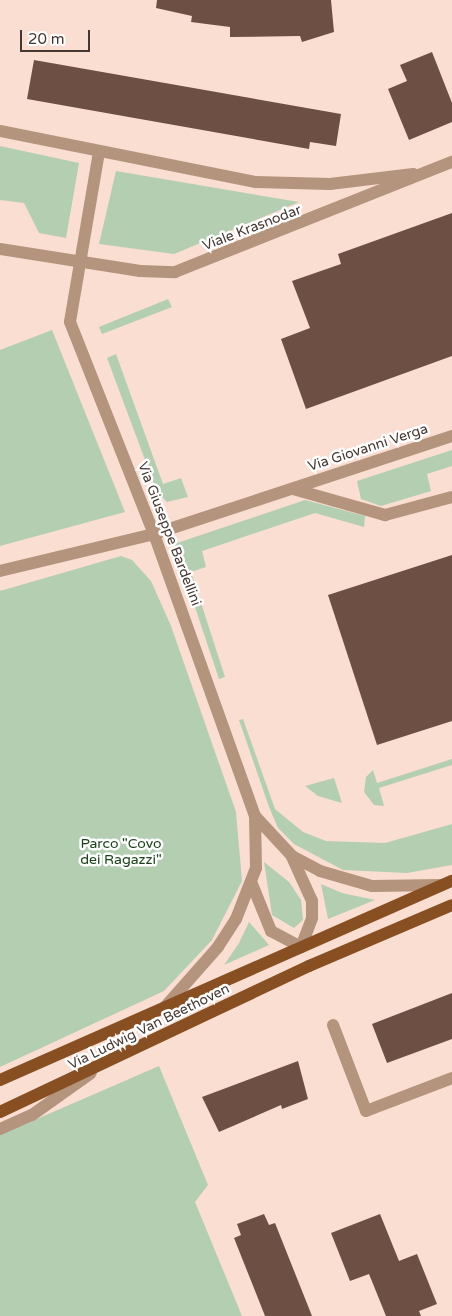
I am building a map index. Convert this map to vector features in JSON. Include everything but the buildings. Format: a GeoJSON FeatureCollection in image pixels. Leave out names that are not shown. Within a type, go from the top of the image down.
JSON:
{"type":"FeatureCollection","features":[{"type":"Feature","properties":{"kind":"main road","name":"Via Ludwig Van Beethoven"},"geometry":{"type":"LineString","coordinates":[[0,1080],[447,883]]}},
{"type":"Feature","properties":{"kind":"main road","name":"Via Ludwig Van Beethoven"},"geometry":{"type":"LineString","coordinates":[[0,1112],[94,1070],[309,966],[452,905]]}},
{"type":"Feature","properties":{"kind":"main road"},"geometry":{"type":"LineString","coordinates":[[301,947],[309,966]]}},
{"type":"Feature","properties":{"kind":"street","name":"Viale Krasnodar"},"geometry":{"type":"LineString","coordinates":[[0,131],[99,152],[294,185],[430,171]]}},
{"type":"Feature","properties":{"kind":"street"},"geometry":{"type":"LineString","coordinates":[[77,261],[99,152]]}},
{"type":"Feature","properties":{"kind":"street","name":"Viale Krasnodar"},"geometry":{"type":"LineString","coordinates":[[0,250],[164,273],[187,269],[452,162]]}},
{"type":"Feature","properties":{"kind":"street","name":"Via Giuseppe Bardellini"},"geometry":{"type":"LineString","coordinates":[[77,261],[70,322],[154,534],[255,816],[258,845],[252,884],[218,947],[165,1007]]}},
{"type":"Feature","properties":{"kind":"street","name":"Via Giovanni Verga"},"geometry":{"type":"LineString","coordinates":[[0,571],[154,534],[452,436]]}},
{"type":"Feature","properties":{"kind":"street","name":"Via Giovanni Verga"},"geometry":{"type":"LineString","coordinates":[[292,489],[385,515],[452,496]]}},
{"type":"Feature","properties":{"kind":"street","name":"Via Giuseppe Bardellini"},"geometry":{"type":"LineString","coordinates":[[255,816],[292,856],[320,872],[372,886],[447,883]]}},
{"type":"Feature","properties":{"kind":"street","name":"Via Giuseppe Bardellini"},"geometry":{"type":"LineString","coordinates":[[292,856],[312,901],[312,918],[301,947]]}},
{"type":"Feature","properties":{"kind":"street"},"geometry":{"type":"LineString","coordinates":[[252,884],[271,931],[301,947]]}},
{"type":"Feature","properties":{"kind":"street"},"geometry":{"type":"LineString","coordinates":[[333,1025],[366,1111],[452,1078]]}},
{"type":"Feature","properties":{"kind":"street"},"geometry":{"type":"LineString","coordinates":[[0,1129],[32,1115],[94,1070]]}},
{"type":"Feature","properties":{"kind":"green space"},"geometry":{"type":"Polygon","coordinates":[[[0,146],[79,163],[66,238],[39,233],[24,203],[0,200],[0,146]]]}},
{"type":"Feature","properties":{"kind":"green space"},"geometry":{"type":"Polygon","coordinates":[[[116,171],[299,202],[174,254],[99,244],[116,171]]]}},
{"type":"Feature","properties":{"kind":"green space"},"geometry":{"type":"Polygon","coordinates":[[[168,299],[172,307],[102,334],[99,327],[168,299]]]}},
{"type":"Feature","properties":{"kind":"green space"},"geometry":{"type":"Polygon","coordinates":[[[52,330],[125,512],[0,546],[0,350],[52,330]]]}},
{"type":"Feature","properties":{"kind":"green space"},"geometry":{"type":"Polygon","coordinates":[[[116,354],[163,484],[181,478],[188,497],[167,502],[157,492],[107,358],[116,354]]]}},
{"type":"Feature","properties":{"kind":"green space"},"geometry":{"type":"Polygon","coordinates":[[[452,450],[452,466],[427,474],[431,491],[381,506],[361,499],[357,481],[452,450]]]}},
{"type":"Feature","properties":{"kind":"green space"},"geometry":{"type":"Polygon","coordinates":[[[305,500],[365,516],[364,527],[315,513],[202,551],[206,567],[191,572],[225,677],[219,679],[174,544],[305,500]]]}},
{"type":"Feature","properties":{"kind":"green space","name":"Parco \"Covo dei Ragazzi\""},"geometry":{"type":"Polygon","coordinates":[[[121,556],[132,560],[151,581],[171,626],[236,812],[242,881],[212,940],[164,991],[0,1067],[0,591],[121,556]]]}},
{"type":"Feature","properties":{"kind":"green space"},"geometry":{"type":"Polygon","coordinates":[[[243,719],[275,809],[303,832],[326,841],[385,843],[452,824],[452,865],[407,873],[343,870],[294,844],[278,828],[269,807],[239,720],[243,719]]]}},
{"type":"Feature","properties":{"kind":"green space"},"geometry":{"type":"Polygon","coordinates":[[[452,759],[452,765],[379,788],[384,806],[374,805],[364,792],[366,777],[373,770],[377,783],[452,759]]]}},
{"type":"Feature","properties":{"kind":"green space"},"geometry":{"type":"Polygon","coordinates":[[[334,778],[342,803],[318,796],[305,786],[334,778]]]}},
{"type":"Feature","properties":{"kind":"green space"},"geometry":{"type":"Polygon","coordinates":[[[264,862],[289,882],[301,900],[303,920],[294,928],[272,915],[264,862]]]}},
{"type":"Feature","properties":{"kind":"green space"},"geometry":{"type":"Polygon","coordinates":[[[321,884],[342,893],[375,900],[328,919],[321,884]]]}},
{"type":"Feature","properties":{"kind":"green space"},"geometry":{"type":"Polygon","coordinates":[[[249,922],[269,945],[224,965],[239,943],[249,922]]]}},
{"type":"Feature","properties":{"kind":"green space"},"geometry":{"type":"Polygon","coordinates":[[[159,1066],[208,1185],[195,1202],[242,1316],[0,1316],[0,1135],[159,1066]]]}}]}
